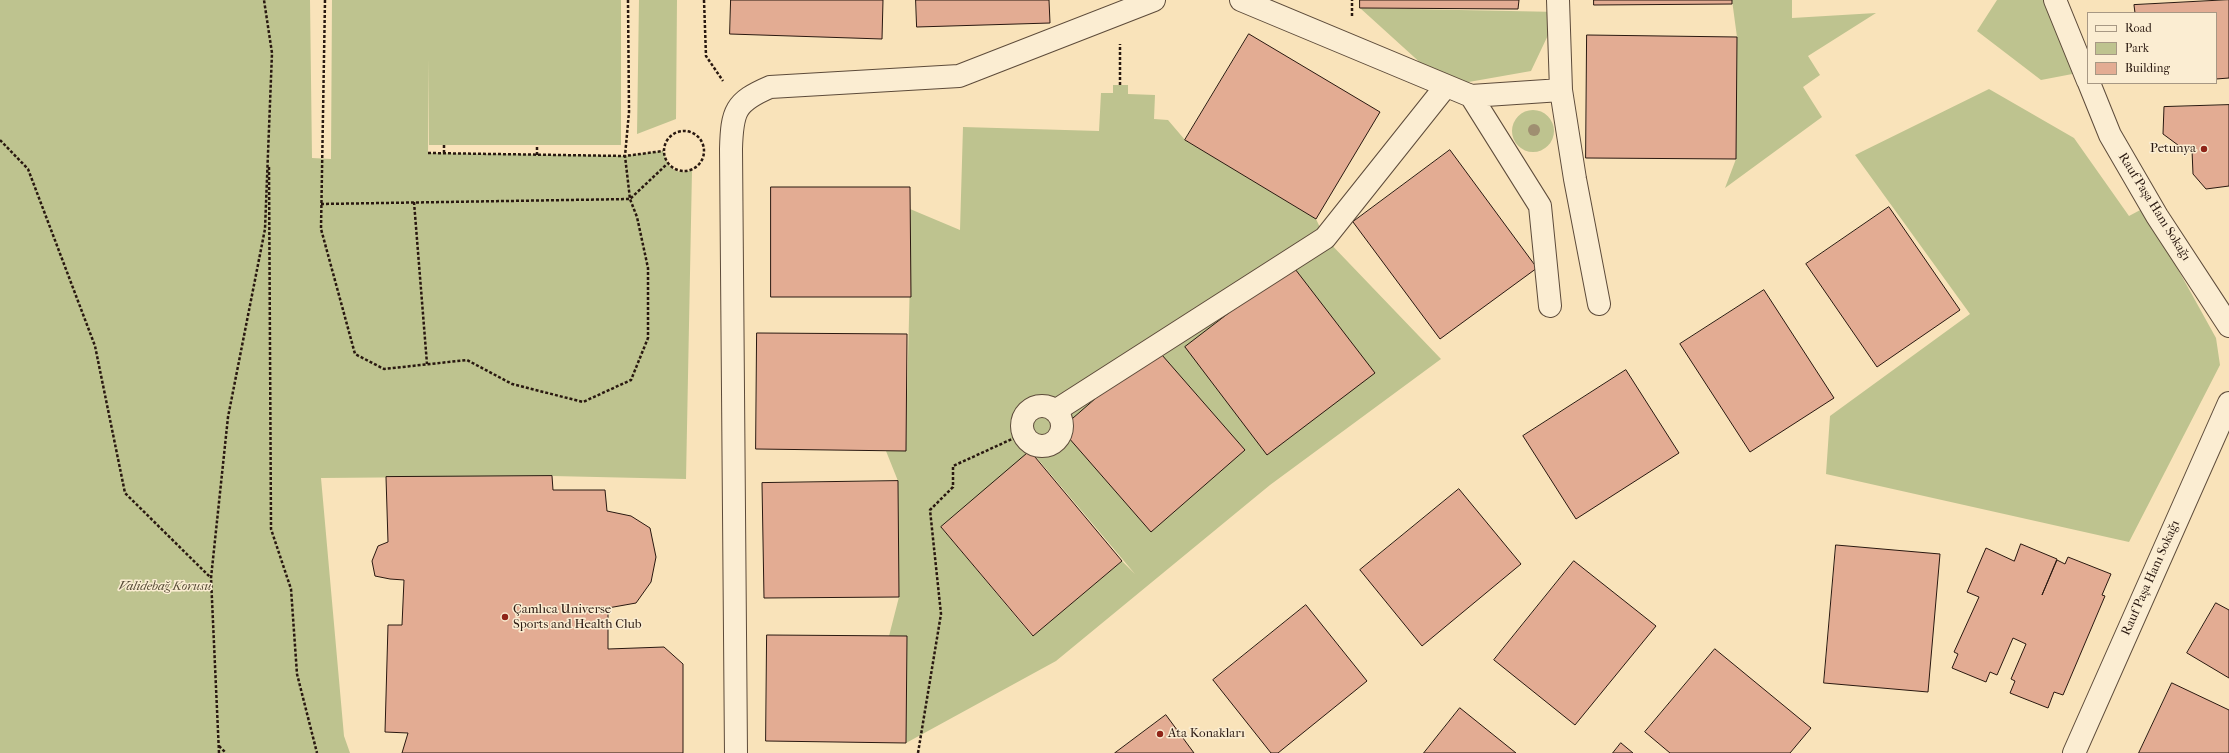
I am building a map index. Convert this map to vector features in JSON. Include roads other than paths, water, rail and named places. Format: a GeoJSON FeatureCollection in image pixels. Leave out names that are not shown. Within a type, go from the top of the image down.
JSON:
{"type":"FeatureCollection","features":[{"type":"Feature","properties":{"kind":"street"},"geometry":{"type":"LineString","coordinates":[[736,753],[731,149],[732,125],[740,104],[751,95],[770,87],[959,76],[1154,0]]}},
{"type":"Feature","properties":{"kind":"street"},"geometry":{"type":"LineString","coordinates":[[1241,0],[1471,96],[1561,90]]}},
{"type":"Feature","properties":{"kind":"street"},"geometry":{"type":"LineString","coordinates":[[1558,0],[1561,90],[1574,179],[1600,304]]}},
{"type":"Feature","properties":{"kind":"street","name":"Rauf Paşa Hanı Sokağı"},"geometry":{"type":"LineString","coordinates":[[2054,0],[2087,80]]}},
{"type":"Feature","properties":{"kind":"street","name":"Rauf Paşa Hanı Sokağı"},"geometry":{"type":"LineString","coordinates":[[2089,84],[2110,135],[2158,216],[2229,326]]}},
{"type":"Feature","properties":{"kind":"street"},"geometry":{"type":"LineString","coordinates":[[1055,411],[1325,238],[1446,86]]}},
{"type":"Feature","properties":{"kind":"street"},"geometry":{"type":"LineString","coordinates":[[1471,96],[1540,206],[1550,306]]}},
{"type":"Feature","properties":{"kind":"street","name":"Rauf Paşa Hanı Sokağı"},"geometry":{"type":"LineString","coordinates":[[2074,753],[2229,403]]}},
{"type":"Feature","properties":{"kind":"street"},"geometry":{"type":"LineString","coordinates":[[1043,406],[1055,411],[1059,416],[1062,428],[1056,440],[1051,444],[1038,446],[1032,444],[1023,434],[1022,421],[1030,410],[1043,406]]}},
{"type":"Feature","properties":{"kind":"place","name":"Petunya"},"geometry":{"type":"Point","coordinates":[2204,149]}},
{"type":"Feature","properties":{"kind":"place","name":"Çamlıca Universe Sports and Health Club"},"geometry":{"type":"Point","coordinates":[505,617]}},
{"type":"Feature","properties":{"kind":"place","name":"Ata Konakları"},"geometry":{"type":"Point","coordinates":[1160,734]}},
{"type":"Feature","properties":{"kind":"park label","name":"Validebağ Korusu"},"geometry":{"type":"Point","coordinates":[165,587]}}]}
